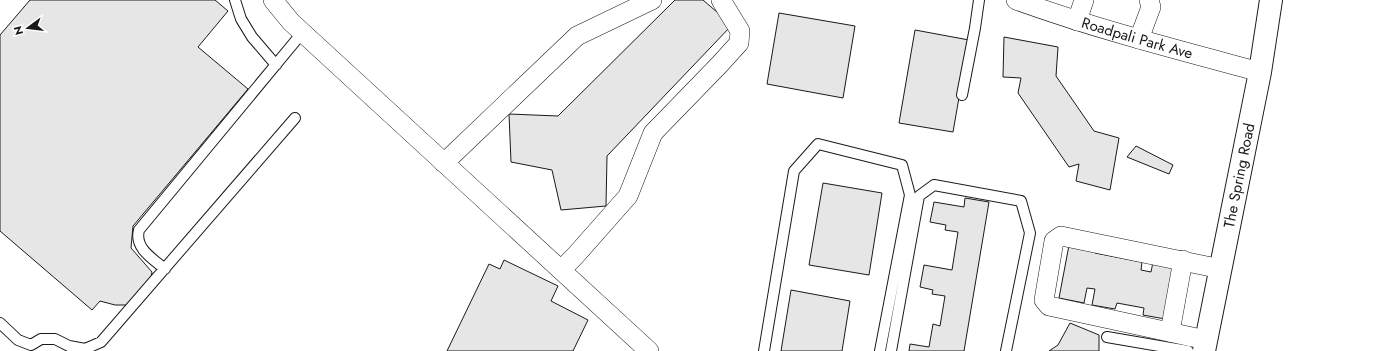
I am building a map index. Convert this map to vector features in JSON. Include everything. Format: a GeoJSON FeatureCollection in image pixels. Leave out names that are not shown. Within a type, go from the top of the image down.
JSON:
{"type":"FeatureCollection","features":[{"type":"Feature","properties":{"kind":"street"},"geometry":{"type":"LineString","coordinates":[[273,0],[302,33],[649,351]]}},
{"type":"Feature","properties":{"kind":"street"},"geometry":{"type":"LineString","coordinates":[[444,163],[577,36],[652,0]]}},
{"type":"Feature","properties":{"kind":"street"},"geometry":{"type":"LineString","coordinates":[[561,270],[576,256],[628,196],[653,133],[739,43],[740,31],[721,0]]}},
{"type":"Feature","properties":{"kind":"street","name":"Roadpali Park Ave"},"geometry":{"type":"LineString","coordinates":[[1016,0],[1044,5],[1078,20],[1139,39],[1260,72]]}},
{"type":"Feature","properties":{"kind":"street"},"geometry":{"type":"LineString","coordinates":[[1078,20],[1084,0]]}},
{"type":"Feature","properties":{"kind":"street"},"geometry":{"type":"LineString","coordinates":[[1139,39],[1151,7],[1149,0]]}},
{"type":"Feature","properties":{"kind":"street","name":"The Spring Road"},"geometry":{"type":"LineString","coordinates":[[1200,347],[1220,269],[1260,72],[1271,0]]}},
{"type":"Feature","properties":{"kind":"street"},"geometry":{"type":"LineString","coordinates":[[1200,347],[1170,332],[1049,306],[1044,300],[1054,241],[1061,236],[1183,260],[1220,269]]}},
{"type":"Feature","properties":{"kind":"street"},"geometry":{"type":"LineString","coordinates":[[1170,332],[1183,260]]}},
{"type":"Feature","properties":{"kind":"lane"},"geometry":{"type":"LineString","coordinates":[[235,0],[241,19],[252,38],[276,65]]}},
{"type":"Feature","properties":{"kind":"lane"},"geometry":{"type":"LineString","coordinates":[[962,95],[979,0]]}},
{"type":"Feature","properties":{"kind":"lane"},"geometry":{"type":"LineString","coordinates":[[165,269],[140,247],[137,235],[139,230],[302,33]]}},
{"type":"Feature","properties":{"kind":"lane"},"geometry":{"type":"LineString","coordinates":[[0,323],[18,340],[31,345],[41,339],[55,338],[69,346],[85,349],[101,342],[295,118]]}},
{"type":"Feature","properties":{"kind":"lane"},"geometry":{"type":"LineString","coordinates":[[764,351],[794,171],[818,144],[902,165],[910,195],[880,351]]}},
{"type":"Feature","properties":{"kind":"lane"},"geometry":{"type":"LineString","coordinates":[[891,351],[919,196],[934,185],[1021,201],[1030,233],[1006,351]]}},
{"type":"Feature","properties":{"kind":"lane"},"geometry":{"type":"LineString","coordinates":[[1107,338],[1200,347]]}},
{"type":"Feature","properties":{"kind":"building"},"geometry":{"type":"Polygon","coordinates":[[[30,0],[215,0],[228,11],[198,47],[248,89],[133,226],[131,248],[152,272],[150,282],[138,298],[126,305],[115,305],[100,301],[92,310],[0,231],[0,35],[30,0]]]}},
{"type":"Feature","properties":{"kind":"building"},"geometry":{"type":"Polygon","coordinates":[[[675,0],[703,0],[732,25],[607,156],[606,206],[561,210],[552,170],[511,162],[509,114],[558,116],[675,0]]]}},
{"type":"Feature","properties":{"kind":"building"},"geometry":{"type":"Polygon","coordinates":[[[779,13],[855,26],[843,98],[767,84],[779,13]]]}},
{"type":"Feature","properties":{"kind":"building"},"geometry":{"type":"Polygon","coordinates":[[[915,30],[969,40],[953,132],[899,123],[915,30]]]}},
{"type":"Feature","properties":{"kind":"building"},"geometry":{"type":"Polygon","coordinates":[[[1004,37],[1058,47],[1056,76],[1094,131],[1119,138],[1110,190],[1076,181],[1079,164],[1069,167],[1018,93],[1021,78],[1003,77],[1004,37]]]}},
{"type":"Feature","properties":{"kind":"building"},"geometry":{"type":"Polygon","coordinates":[[[1136,146],[1173,165],[1169,174],[1127,157],[1136,146]]]}},
{"type":"Feature","properties":{"kind":"building"},"geometry":{"type":"Polygon","coordinates":[[[823,183],[882,193],[869,275],[809,265],[823,183]]]}},
{"type":"Feature","properties":{"kind":"building"},"geometry":{"type":"Polygon","coordinates":[[[965,198],[989,202],[964,351],[909,351],[910,344],[929,347],[933,324],[940,326],[945,296],[932,294],[933,290],[920,287],[924,265],[952,270],[958,232],[945,230],[946,225],[930,222],[934,202],[964,207],[965,198]]]}},
{"type":"Feature","properties":{"kind":"building"},"geometry":{"type":"Polygon","coordinates":[[[1070,240],[1096,245],[1095,253],[1142,262],[1141,270],[1151,272],[1154,257],[1176,261],[1165,319],[1143,315],[1144,308],[1117,303],[1115,309],[1092,305],[1095,289],[1087,288],[1084,303],[1059,298],[1070,240]]]}},
{"type":"Feature","properties":{"kind":"building"},"geometry":{"type":"Polygon","coordinates":[[[504,260],[558,286],[551,301],[588,320],[573,351],[447,351],[489,264],[500,269],[504,260]]]}},
{"type":"Feature","properties":{"kind":"building"},"geometry":{"type":"Polygon","coordinates":[[[791,290],[850,301],[842,351],[781,351],[791,290]]]}},
{"type":"Feature","properties":{"kind":"building"},"geometry":{"type":"Polygon","coordinates":[[[1070,323],[1099,335],[1099,351],[1049,351],[1058,345],[1070,323]]]}}]}
